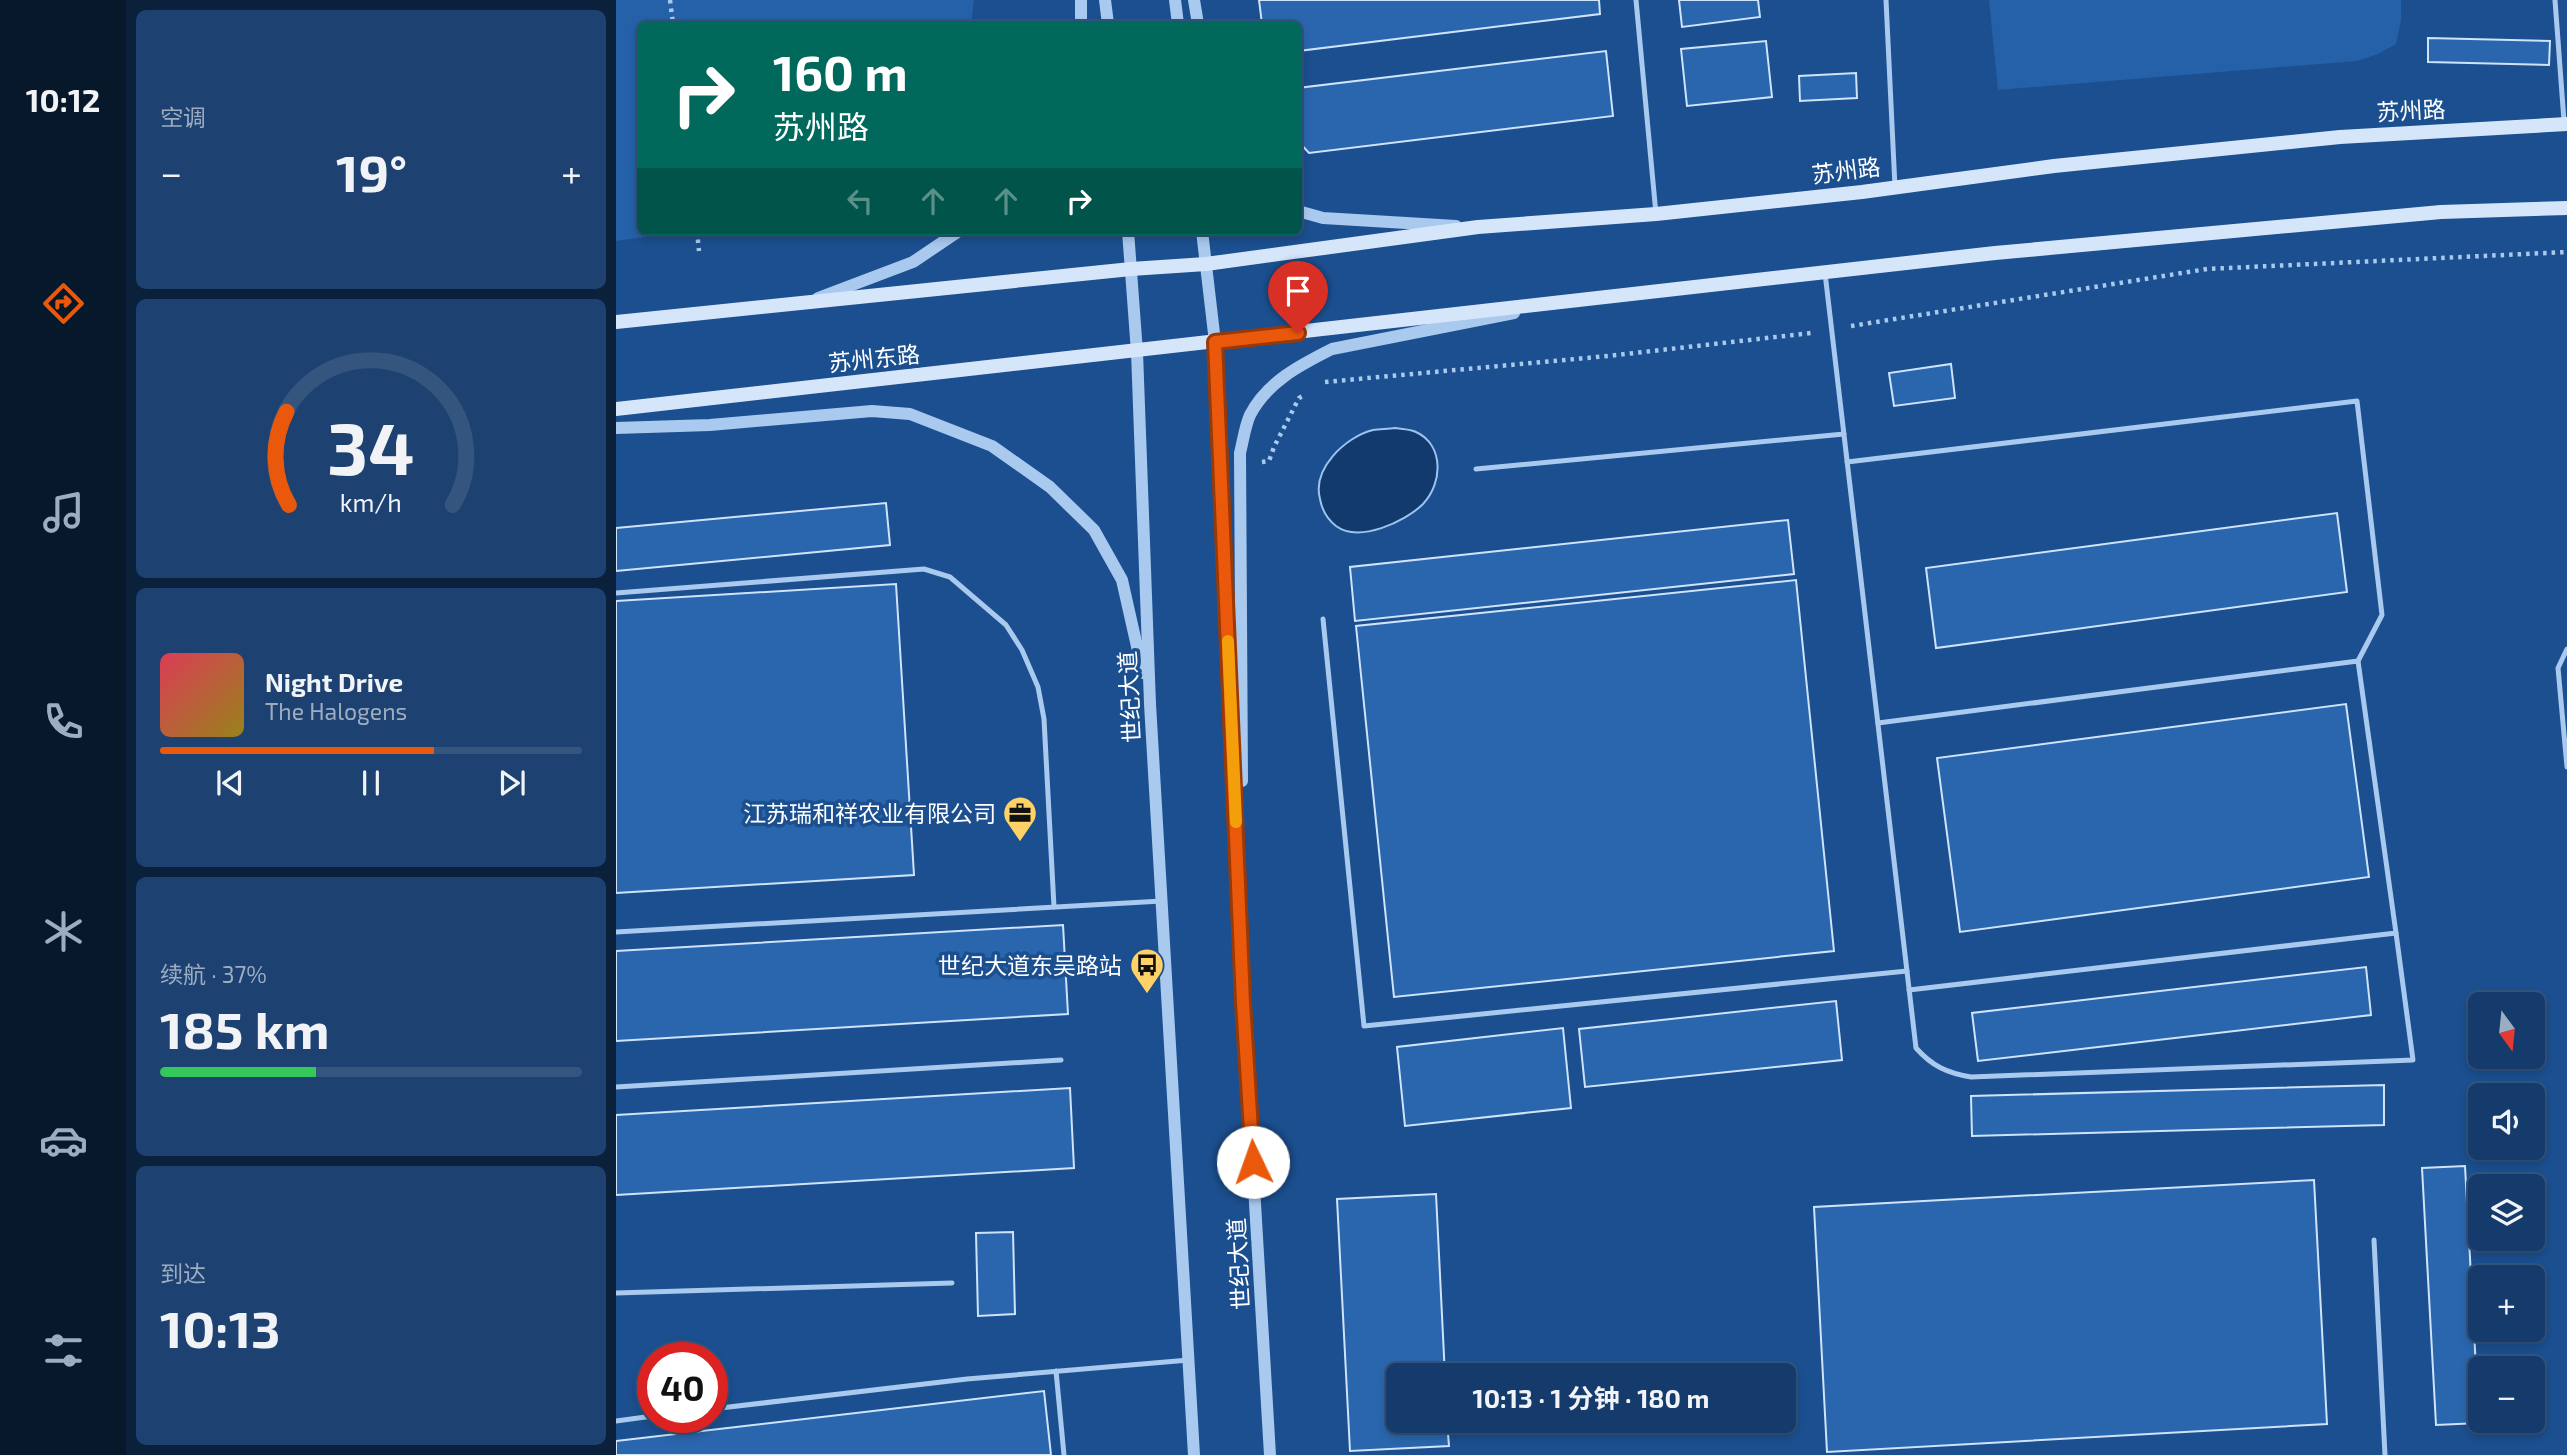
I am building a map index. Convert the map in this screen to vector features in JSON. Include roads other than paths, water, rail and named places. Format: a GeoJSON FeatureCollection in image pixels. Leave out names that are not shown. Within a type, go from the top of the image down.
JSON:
{"type":"FeatureCollection","features":[{"type":"Feature","properties":{"kind":"main road","name":"苏州路"},"geometry":{"type":"LineString","coordinates":[[1131,269],[1206,264],[1478,227],[1656,214],[2054,166],[2340,137],[2566,124]]}},
{"type":"Feature","properties":{"kind":"main road"},"geometry":{"type":"LineString","coordinates":[[1137,352],[1995,253],[2441,212],[2567,208]]}},
{"type":"Feature","properties":{"kind":"main road"},"geometry":{"type":"LineString","coordinates":[[616,322],[1131,269]]}},
{"type":"Feature","properties":{"kind":"main road","name":"苏州东路"},"geometry":{"type":"LineString","coordinates":[[616,409],[1137,352]]}},
{"type":"Feature","properties":{"kind":"street"},"geometry":{"type":"LineString","coordinates":[[1081,0],[1081,21]]}},
{"type":"Feature","properties":{"kind":"street"},"geometry":{"type":"LineString","coordinates":[[1105,0],[1108,21]]}},
{"type":"Feature","properties":{"kind":"street"},"geometry":{"type":"LineString","coordinates":[[1175,0],[1178,21]]}},
{"type":"Feature","properties":{"kind":"street"},"geometry":{"type":"LineString","coordinates":[[1194,0],[1198,21]]}},
{"type":"Feature","properties":{"kind":"street"},"geometry":{"type":"LineString","coordinates":[[1302,212],[1323,218],[1478,227]]}},
{"type":"Feature","properties":{"kind":"street"},"geometry":{"type":"LineString","coordinates":[[810,301],[913,262],[953,235]]}},
{"type":"Feature","properties":{"kind":"street","name":"世纪大道"},"geometry":{"type":"LineString","coordinates":[[1128,235],[1137,352],[1150,704],[1194,1455]]}},
{"type":"Feature","properties":{"kind":"street","name":"世纪大道"},"geometry":{"type":"LineString","coordinates":[[1202,235],[1215,342],[1243,1002],[1270,1455]]}},
{"type":"Feature","properties":{"kind":"street"},"geometry":{"type":"LineString","coordinates":[[1243,1002],[1240,453],[1250,415],[1274,383],[1332,349],[1574,302]]}},
{"type":"Feature","properties":{"kind":"street"},"geometry":{"type":"LineString","coordinates":[[616,428],[710,425],[872,411],[910,414],[992,446],[1050,487],[1094,530],[1122,580],[1150,704]]}},
{"type":"Feature","properties":{"kind":"lane"},"geometry":{"type":"LineString","coordinates":[[1636,0],[1656,214]]}},
{"type":"Feature","properties":{"kind":"lane"},"geometry":{"type":"LineString","coordinates":[[1885,0],[1895,187]]}},
{"type":"Feature","properties":{"kind":"lane"},"geometry":{"type":"LineString","coordinates":[[2555,0],[2566,124]]}},
{"type":"Feature","properties":{"kind":"lane"},"geometry":{"type":"LineString","coordinates":[[1825,273],[1843,433],[1916,1048],[1928,1062],[1950,1074],[1971,1077],[2413,1060],[2358,661],[2382,615],[2357,401],[1847,462]]}},
{"type":"Feature","properties":{"kind":"lane"},"geometry":{"type":"LineString","coordinates":[[1476,469],[1843,433]]}},
{"type":"Feature","properties":{"kind":"lane"},"geometry":{"type":"LineString","coordinates":[[616,593],[924,569],[950,577],[1006,625],[1022,650],[1038,687],[1044,719],[1054,907]]}},
{"type":"Feature","properties":{"kind":"lane"},"geometry":{"type":"LineString","coordinates":[[1324,619],[1364,1026],[1907,971]]}},
{"type":"Feature","properties":{"kind":"lane"},"geometry":{"type":"LineString","coordinates":[[2567,649],[2558,668],[2567,767]]}},
{"type":"Feature","properties":{"kind":"lane"},"geometry":{"type":"LineString","coordinates":[[1878,723],[2358,661]]}},
{"type":"Feature","properties":{"kind":"lane"},"geometry":{"type":"LineString","coordinates":[[616,932],[1162,901]]}},
{"type":"Feature","properties":{"kind":"lane"},"geometry":{"type":"LineString","coordinates":[[1909,990],[2396,933]]}},
{"type":"Feature","properties":{"kind":"lane"},"geometry":{"type":"LineString","coordinates":[[616,1087],[1061,1060]]}},
{"type":"Feature","properties":{"kind":"lane"},"geometry":{"type":"LineString","coordinates":[[2374,1240],[2385,1455]]}},
{"type":"Feature","properties":{"kind":"lane"},"geometry":{"type":"LineString","coordinates":[[616,1293],[952,1283]]}},
{"type":"Feature","properties":{"kind":"lane"},"geometry":{"type":"LineString","coordinates":[[728,1407],[967,1379],[1188,1360]]}},
{"type":"Feature","properties":{"kind":"lane"},"geometry":{"type":"LineString","coordinates":[[1056,1371],[1064,1455]]}},
{"type":"Feature","properties":{"kind":"lane"},"geometry":{"type":"LineString","coordinates":[[616,1421],[637,1418]]}},
{"type":"Feature","properties":{"kind":"place","name":"江苏瑞和祥农业有限公司"},"geometry":{"type":"Point","coordinates":[1020,843]}},
{"type":"Feature","properties":{"kind":"place","name":"世纪大道东吴路站"},"geometry":{"type":"Point","coordinates":[1147,995]}}]}
